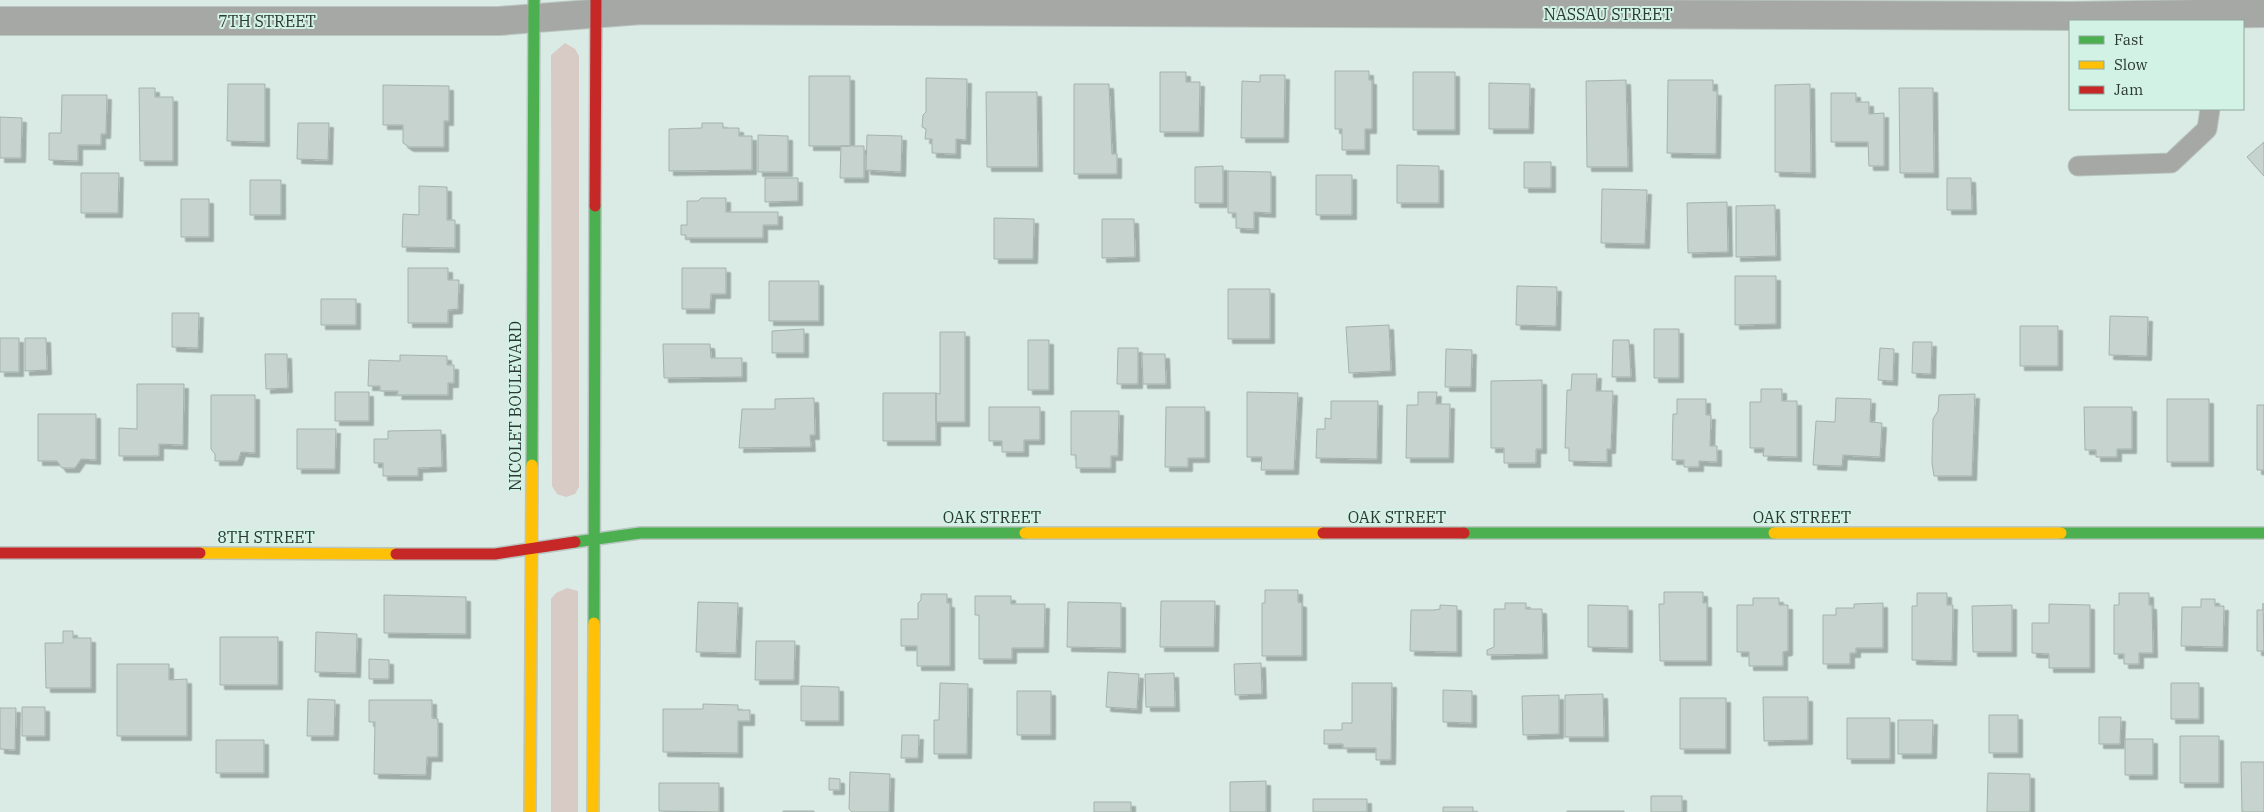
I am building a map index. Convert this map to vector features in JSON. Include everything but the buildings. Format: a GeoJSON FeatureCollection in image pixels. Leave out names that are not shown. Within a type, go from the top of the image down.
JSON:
{"type":"FeatureCollection","features":[{"type":"Feature","properties":{"kind":"street","name":"NASSAU STREET"},"geometry":{"type":"LineString","coordinates":[[534,10],[596,7],[642,10],[2220,18],[2264,13]]}},
{"type":"Feature","properties":{"kind":"street"},"geometry":{"type":"LineString","coordinates":[[593,812],[596,7]]}},
{"type":"Feature","properties":{"kind":"street","name":"7TH STREET"},"geometry":{"type":"LineString","coordinates":[[0,21],[534,10]]}},
{"type":"Feature","properties":{"kind":"street","name":"NICOLET BOULEVARD"},"geometry":{"type":"LineString","coordinates":[[530,812],[534,10]]}},
{"type":"Feature","properties":{"kind":"street","name":"OAK STREET"},"geometry":{"type":"LineString","coordinates":[[531,550],[640,534],[2264,534]]}},
{"type":"Feature","properties":{"kind":"street","name":"8TH STREET"},"geometry":{"type":"LineString","coordinates":[[0,553],[495,554],[531,550]]}},
{"type":"Feature","properties":{"kind":"lane"},"geometry":{"type":"LineString","coordinates":[[2078,166],[2171,163],[2207,129],[2210,110]]}},
{"type":"Feature","properties":{"kind":"shaded area"},"geometry":{"type":"Polygon","coordinates":[[[565,43],[575,49],[579,56],[579,487],[575,494],[566,497],[557,494],[552,486],[551,55],[565,43]]]}},
{"type":"Feature","properties":{"kind":"shaded area"},"geometry":{"type":"Polygon","coordinates":[[[567,588],[578,591],[578,812],[551,812],[551,599],[556,593],[567,588]]]}},
{"type":"Feature","properties":{"kind":"traffic: fast"},"geometry":{"type":"LineString","coordinates":[[532,465],[534,0]]}},
{"type":"Feature","properties":{"kind":"traffic: fast"},"geometry":{"type":"LineString","coordinates":[[594,623],[595,206]]}},
{"type":"Feature","properties":{"kind":"traffic: fast"},"geometry":{"type":"LineString","coordinates":[[575,542],[640,533],[1025,533]]}},
{"type":"Feature","properties":{"kind":"traffic: fast"},"geometry":{"type":"LineString","coordinates":[[1464,533],[1774,533]]}},
{"type":"Feature","properties":{"kind":"traffic: fast"},"geometry":{"type":"LineString","coordinates":[[2061,533],[2264,533]]}},
{"type":"Feature","properties":{"kind":"traffic: slow"},"geometry":{"type":"LineString","coordinates":[[530,812],[532,465]]}},
{"type":"Feature","properties":{"kind":"traffic: slow"},"geometry":{"type":"LineString","coordinates":[[1025,533],[1323,533]]}},
{"type":"Feature","properties":{"kind":"traffic: slow"},"geometry":{"type":"LineString","coordinates":[[1774,533],[2061,533]]}},
{"type":"Feature","properties":{"kind":"traffic: slow"},"geometry":{"type":"LineString","coordinates":[[200,553],[396,554]]}},
{"type":"Feature","properties":{"kind":"traffic: slow"},"geometry":{"type":"LineString","coordinates":[[593,812],[594,623]]}},
{"type":"Feature","properties":{"kind":"traffic: jam"},"geometry":{"type":"LineString","coordinates":[[595,206],[596,0]]}},
{"type":"Feature","properties":{"kind":"traffic: jam"},"geometry":{"type":"LineString","coordinates":[[1323,533],[1464,533]]}},
{"type":"Feature","properties":{"kind":"traffic: jam"},"geometry":{"type":"LineString","coordinates":[[396,554],[495,554],[575,542]]}},
{"type":"Feature","properties":{"kind":"traffic: jam"},"geometry":{"type":"LineString","coordinates":[[0,553],[200,553]]}}]}
